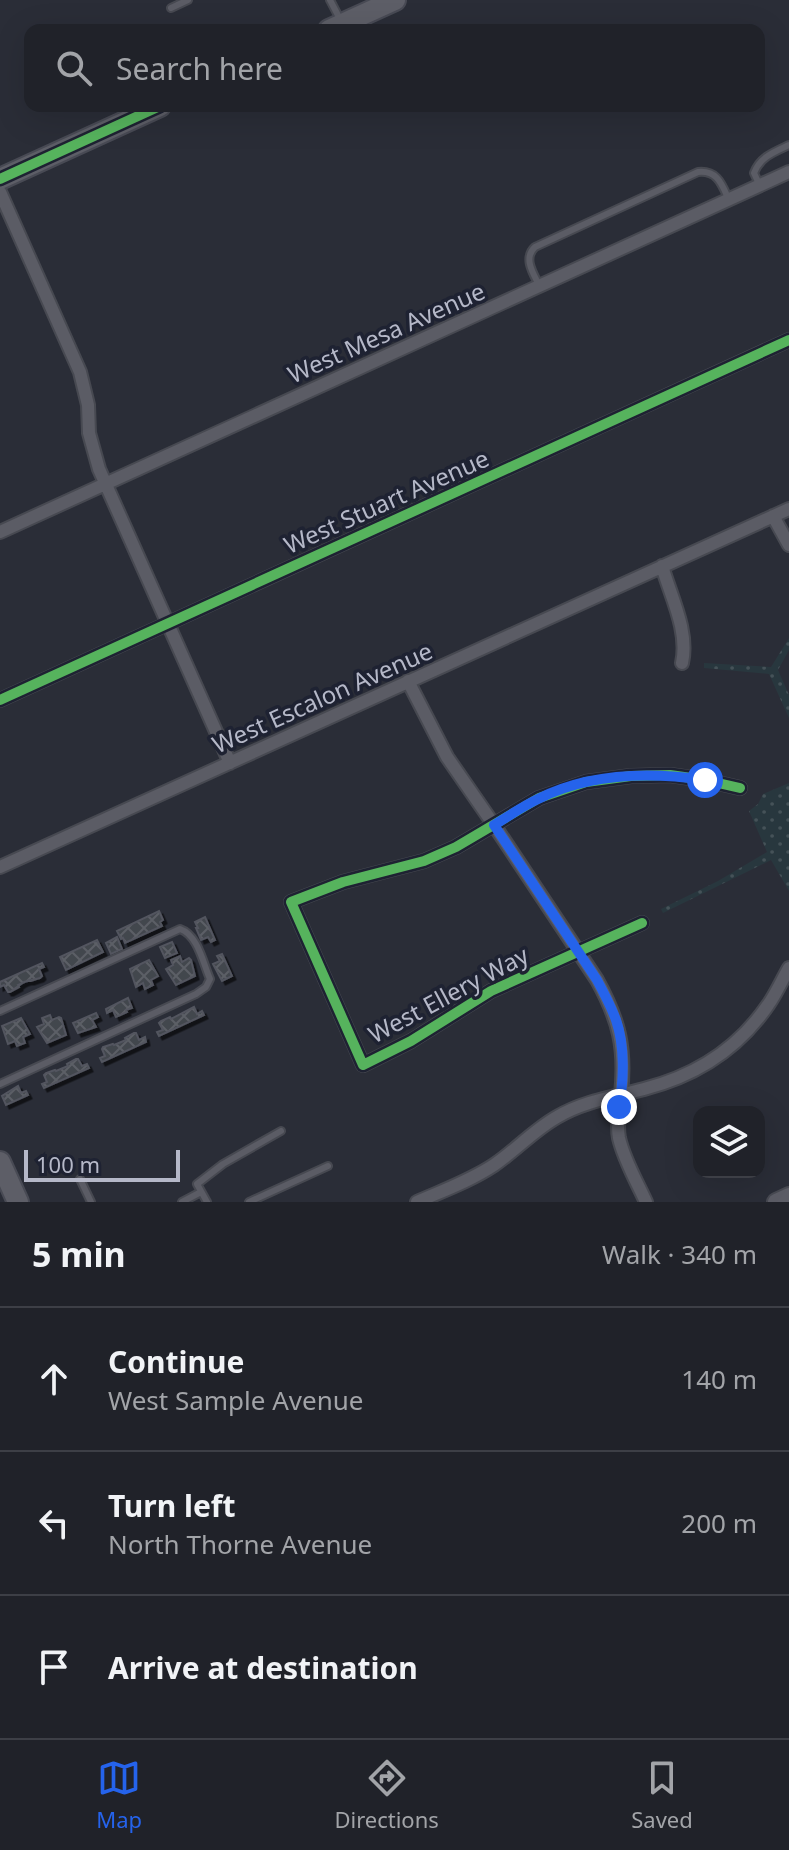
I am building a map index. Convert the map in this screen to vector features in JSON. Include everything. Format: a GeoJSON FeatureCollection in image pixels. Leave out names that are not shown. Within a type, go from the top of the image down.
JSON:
{"type":"FeatureCollection","features":[{"type":"Feature","properties":{"kind":"main road"},"geometry":{"type":"LineString","coordinates":[[343,24],[395,0]]}},
{"type":"Feature","properties":{"kind":"main road"},"geometry":{"type":"LineString","coordinates":[[0,179],[147,112]]}},
{"type":"Feature","properties":{"kind":"main road"},"geometry":{"type":"LineString","coordinates":[[0,1162],[18,1202]]}},
{"type":"Feature","properties":{"kind":"street","name":"West Mesa Avenue"},"geometry":{"type":"LineString","coordinates":[[0,532],[789,172]]}},
{"type":"Feature","properties":{"kind":"street"},"geometry":{"type":"LineString","coordinates":[[0,192],[80,372],[88,405],[92,448],[106,484],[230,763]]}},
{"type":"Feature","properties":{"kind":"street","name":"West Stuart Avenue"},"geometry":{"type":"LineString","coordinates":[[0,700],[789,340]]}},
{"type":"Feature","properties":{"kind":"street","name":"West Escalon Avenue"},"geometry":{"type":"LineString","coordinates":[[0,867],[789,509]]}},
{"type":"Feature","properties":{"kind":"street"},"geometry":{"type":"LineString","coordinates":[[773,516],[789,545]]}},
{"type":"Feature","properties":{"kind":"street"},"geometry":{"type":"LineString","coordinates":[[662,566],[683,635],[682,663]]}},
{"type":"Feature","properties":{"kind":"street"},"geometry":{"type":"LineString","coordinates":[[408,681],[447,757],[597,980],[610,1005],[621,1046],[619,1136],[646,1202]]}},
{"type":"Feature","properties":{"kind":"street"},"geometry":{"type":"LineString","coordinates":[[494,825],[539,798],[586,782],[670,775],[740,788]]}},
{"type":"Feature","properties":{"kind":"street","name":"West Ellery Way"},"geometry":{"type":"LineString","coordinates":[[494,825],[424,861],[343,882],[291,902],[363,1065],[411,1041],[491,991],[642,923]]}},
{"type":"Feature","properties":{"kind":"street"},"geometry":{"type":"LineString","coordinates":[[417,1202],[477,1176],[557,1117],[598,1100],[666,1083],[689,1074],[722,1054],[749,1029],[768,1005],[789,968]]}},
{"type":"Feature","properties":{"kind":"street"},"geometry":{"type":"LineString","coordinates":[[776,1202],[789,1196]]}},
{"type":"Feature","properties":{"kind":"lane"},"geometry":{"type":"LineString","coordinates":[[171,8],[188,0]]}},
{"type":"Feature","properties":{"kind":"lane"},"geometry":{"type":"LineString","coordinates":[[330,0],[335,24]]}},
{"type":"Feature","properties":{"kind":"lane"},"geometry":{"type":"LineString","coordinates":[[760,186],[754,173],[757,166],[768,155],[789,145]]}},
{"type":"Feature","properties":{"kind":"lane"},"geometry":{"type":"LineString","coordinates":[[539,287],[529,254],[535,247],[562,234],[698,172],[718,178],[729,200]]}},
{"type":"Feature","properties":{"kind":"lane"},"geometry":{"type":"LineString","coordinates":[[0,1011],[180,929],[187,931],[194,940],[210,979],[206,987],[196,994],[0,1084]]}},
{"type":"Feature","properties":{"kind":"lane"},"geometry":{"type":"LineString","coordinates":[[207,1202],[197,1184],[223,1164],[281,1131]]}},
{"type":"Feature","properties":{"kind":"lane"},"geometry":{"type":"LineString","coordinates":[[249,1202],[328,1166]]}},
{"type":"Feature","properties":{"kind":"lane"},"geometry":{"type":"LineString","coordinates":[[80,1179],[91,1202]]}},
{"type":"Feature","properties":{"kind":"lane"},"geometry":{"type":"LineString","coordinates":[[182,1202],[201,1192]]}},
{"type":"Feature","properties":{"kind":"shaded area"},"geometry":{"type":"Polygon","coordinates":[[[789,638],[789,650],[778,670],[789,695],[789,718],[769,674],[704,668],[704,663],[771,667],[789,638]]]}},
{"type":"Feature","properties":{"kind":"shaded area"},"geometry":{"type":"Polygon","coordinates":[[[789,783],[789,891],[771,860],[663,913],[661,909],[767,852],[749,811],[758,804],[763,794],[789,783]]]}},
{"type":"Feature","properties":{"kind":"building"},"geometry":{"type":"Polygon","coordinates":[[[159,911],[162,926],[125,943],[121,939],[117,931],[159,911]]]}},
{"type":"Feature","properties":{"kind":"building"},"geometry":{"type":"Polygon","coordinates":[[[205,917],[215,940],[211,942],[208,937],[201,940],[196,928],[195,922],[205,917]]]}},
{"type":"Feature","properties":{"kind":"building"},"geometry":{"type":"Polygon","coordinates":[[[205,917],[215,940],[211,942],[208,937],[201,940],[196,928],[195,922],[205,917]]]}},
{"type":"Feature","properties":{"kind":"building"},"geometry":{"type":"Polygon","coordinates":[[[117,937],[122,949],[111,954],[106,943],[117,937]]]}},
{"type":"Feature","properties":{"kind":"building"},"geometry":{"type":"Polygon","coordinates":[[[97,940],[103,952],[66,970],[60,957],[97,940]]]}},
{"type":"Feature","properties":{"kind":"building"},"geometry":{"type":"Polygon","coordinates":[[[172,942],[177,953],[165,958],[160,947],[172,942]]]}},
{"type":"Feature","properties":{"kind":"building"},"geometry":{"type":"Polygon","coordinates":[[[222,954],[232,976],[222,981],[213,964],[220,961],[217,956],[222,954]]]}},
{"type":"Feature","properties":{"kind":"building"},"geometry":{"type":"Polygon","coordinates":[[[222,954],[232,976],[222,981],[213,964],[220,961],[217,956],[222,954]]]}},
{"type":"Feature","properties":{"kind":"building"},"geometry":{"type":"Polygon","coordinates":[[[180,956],[182,962],[191,960],[195,976],[176,985],[166,969],[173,965],[171,960],[180,956]]]}},
{"type":"Feature","properties":{"kind":"building"},"geometry":{"type":"Polygon","coordinates":[[[180,956],[182,962],[191,960],[195,976],[176,985],[166,969],[173,965],[171,960],[180,956]]]}},
{"type":"Feature","properties":{"kind":"building"},"geometry":{"type":"Polygon","coordinates":[[[149,960],[158,976],[151,980],[153,985],[145,989],[143,983],[136,987],[130,969],[149,960]]]}},
{"type":"Feature","properties":{"kind":"building"},"geometry":{"type":"Polygon","coordinates":[[[149,960],[158,976],[151,980],[153,985],[145,989],[143,983],[136,987],[130,969],[149,960]]]}},
{"type":"Feature","properties":{"kind":"building"},"geometry":{"type":"Polygon","coordinates":[[[42,963],[44,967],[39,969],[40,978],[18,985],[10,992],[4,985],[0,987],[0,982],[42,963]]]}},
{"type":"Feature","properties":{"kind":"building"},"geometry":{"type":"Polygon","coordinates":[[[42,963],[44,967],[39,969],[40,978],[24,982],[10,992],[4,985],[0,987],[0,982],[42,963]]]}},
{"type":"Feature","properties":{"kind":"building"},"geometry":{"type":"Polygon","coordinates":[[[128,998],[132,1008],[127,1012],[116,1017],[113,1010],[107,1013],[106,1009],[128,998]]]}},
{"type":"Feature","properties":{"kind":"building"},"geometry":{"type":"Polygon","coordinates":[[[128,998],[132,1008],[127,1012],[116,1017],[113,1010],[107,1013],[106,1009],[128,998]]]}},
{"type":"Feature","properties":{"kind":"building"},"geometry":{"type":"Polygon","coordinates":[[[194,1007],[197,1014],[202,1011],[204,1015],[159,1036],[157,1032],[163,1030],[161,1021],[194,1007]]]}},
{"type":"Feature","properties":{"kind":"building"},"geometry":{"type":"Polygon","coordinates":[[[96,1013],[98,1017],[92,1020],[96,1027],[78,1033],[73,1023],[96,1013]]]}},
{"type":"Feature","properties":{"kind":"building"},"geometry":{"type":"Polygon","coordinates":[[[96,1013],[98,1017],[92,1020],[96,1027],[78,1033],[73,1023],[96,1013]]]}},
{"type":"Feature","properties":{"kind":"building"},"geometry":{"type":"Polygon","coordinates":[[[50,1015],[52,1020],[61,1018],[66,1035],[47,1043],[37,1027],[44,1024],[42,1018],[50,1015]]]}},
{"type":"Feature","properties":{"kind":"building"},"geometry":{"type":"Polygon","coordinates":[[[21,1018],[30,1034],[23,1037],[25,1043],[17,1046],[15,1041],[8,1044],[2,1026],[21,1018]]]}},
{"type":"Feature","properties":{"kind":"building"},"geometry":{"type":"Polygon","coordinates":[[[134,1033],[139,1040],[145,1037],[146,1042],[102,1062],[100,1058],[105,1056],[103,1047],[126,1040],[134,1033]]]}},
{"type":"Feature","properties":{"kind":"building"},"geometry":{"type":"Polygon","coordinates":[[[76,1059],[89,1068],[44,1088],[42,1084],[47,1082],[46,1073],[68,1066],[76,1059]]]}},
{"type":"Feature","properties":{"kind":"building"},"geometry":{"type":"Polygon","coordinates":[[[76,1059],[89,1068],[44,1088],[42,1084],[47,1082],[46,1073],[68,1066],[76,1059]]]}},
{"type":"Feature","properties":{"kind":"building"},"geometry":{"type":"Polygon","coordinates":[[[18,1086],[21,1093],[26,1091],[28,1095],[6,1105],[2,1096],[18,1086]]]}},
{"type":"Feature","properties":{"kind":"cycle path"},"geometry":{"type":"LineString","coordinates":[[0,179],[147,112]]}},
{"type":"Feature","properties":{"kind":"cycle path"},"geometry":{"type":"LineString","coordinates":[[0,700],[789,340]]}},
{"type":"Feature","properties":{"kind":"cycle path"},"geometry":{"type":"LineString","coordinates":[[642,923],[491,991],[411,1041],[363,1065],[291,902],[343,882],[424,861],[456,847],[539,798],[586,782],[670,775],[740,788]]}},
{"type":"Feature","properties":{"kind":"route"},"geometry":{"type":"LineString","coordinates":[[619,1107],[621,1046],[610,1005],[597,980],[494,825],[539,798],[586,782],[670,775],[705,780]]}}]}
